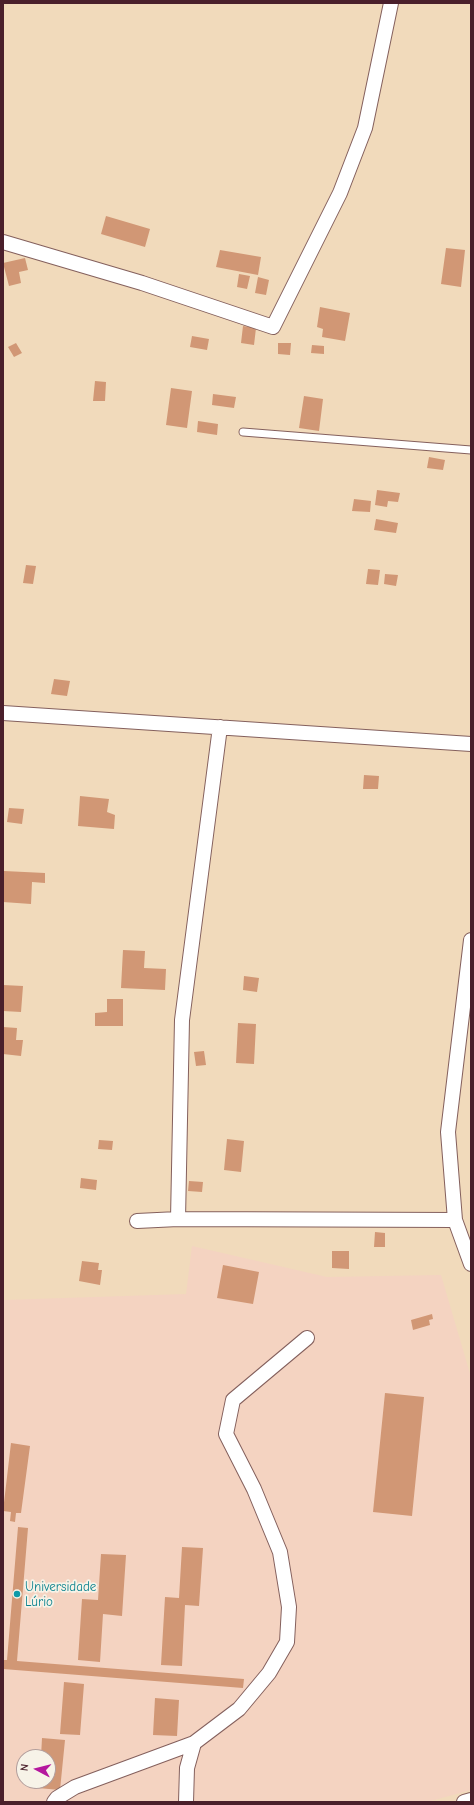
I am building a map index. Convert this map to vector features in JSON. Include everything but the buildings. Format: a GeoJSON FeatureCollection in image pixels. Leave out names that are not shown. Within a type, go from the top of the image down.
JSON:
{"type":"FeatureCollection","features":[{"type":"Feature","properties":{"kind":"street"},"geometry":{"type":"LineString","coordinates":[[3,242],[142,283],[273,326],[340,194],[365,128],[391,3]]}},
{"type":"Feature","properties":{"kind":"street"},"geometry":{"type":"LineString","coordinates":[[3,713],[471,744]]}},
{"type":"Feature","properties":{"kind":"street"},"geometry":{"type":"LineString","coordinates":[[178,1219],[182,1020],[220,727]]}},
{"type":"Feature","properties":{"kind":"street"},"geometry":{"type":"LineString","coordinates":[[471,940],[448,1132],[455,1220],[471,1264]]}},
{"type":"Feature","properties":{"kind":"street"},"geometry":{"type":"LineString","coordinates":[[137,1221],[178,1219],[455,1220]]}},
{"type":"Feature","properties":{"kind":"street"},"geometry":{"type":"LineString","coordinates":[[54,1802],[57,1798],[75,1787],[194,1742],[239,1709],[269,1673],[287,1642],[289,1607],[280,1552],[254,1489],[226,1434],[234,1400],[307,1338]]}},
{"type":"Feature","properties":{"kind":"street"},"geometry":{"type":"LineString","coordinates":[[186,1802],[187,1768],[194,1742]]}},
{"type":"Feature","properties":{"kind":"street"},"geometry":{"type":"LineString","coordinates":[[464,1802],[471,1800]]}},
{"type":"Feature","properties":{"kind":"lane"},"geometry":{"type":"LineString","coordinates":[[243,432],[471,450]]}},
{"type":"Feature","properties":{"kind":"shaded area","name":"Universidade Lúrio"},"geometry":{"type":"Polygon","coordinates":[[[192,1246],[327,1277],[441,1275],[471,1377],[471,1790],[427,1802],[3,1802],[3,1300],[186,1294],[192,1246]]]}},
{"type":"Feature","properties":{"kind":"place","name":"Universidade Lúrio"},"geometry":{"type":"Point","coordinates":[17,1594]}}]}
